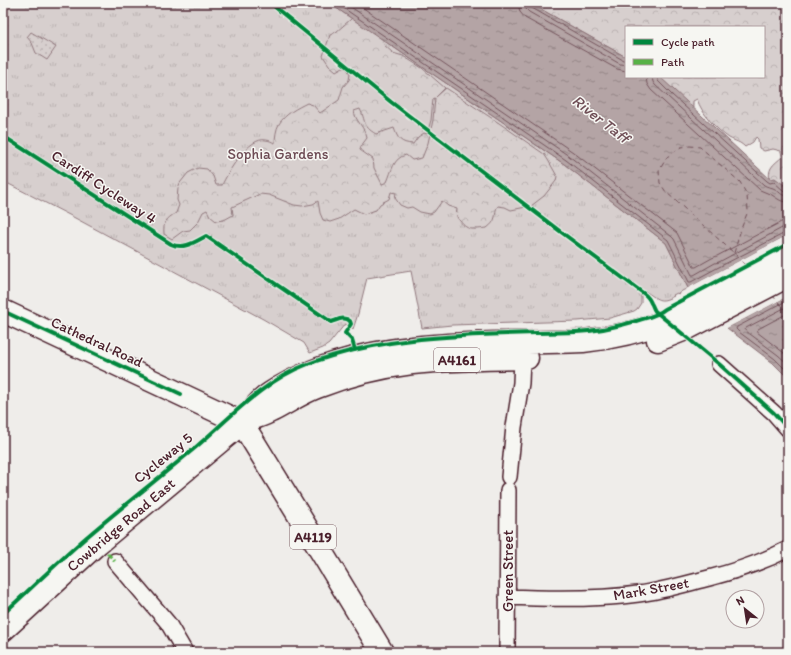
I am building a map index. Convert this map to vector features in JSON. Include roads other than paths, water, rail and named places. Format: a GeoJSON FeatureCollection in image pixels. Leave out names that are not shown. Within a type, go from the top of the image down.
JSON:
{"type":"FeatureCollection","features":[{"type":"Feature","properties":{"kind":"main road","name":"Cowbridge Road East"},"geometry":{"type":"LineString","coordinates":[[242,423],[270,412],[303,393],[317,387],[347,377],[376,370],[435,361],[600,354],[622,350],[663,339],[688,328],[699,314],[788,258]]}},
{"type":"Feature","properties":{"kind":"main road","name":"Cowbridge Road East"},"geometry":{"type":"LineString","coordinates":[[3,630],[98,543],[242,423],[262,399],[302,376],[357,358],[398,349],[429,346],[604,339],[699,314],[788,276]]}},
{"type":"Feature","properties":{"kind":"main road","name":"Cathedral Road"},"geometry":{"type":"LineString","coordinates":[[3,311],[242,423]]}},
{"type":"Feature","properties":{"kind":"main road","name":"A4119"},"geometry":{"type":"LineString","coordinates":[[242,423],[382,652]]}},
{"type":"Feature","properties":{"kind":"street","name":"Green Street"},"geometry":{"type":"LineString","coordinates":[[507,652],[508,483],[514,427],[521,383],[522,358]]}},
{"type":"Feature","properties":{"kind":"street"},"geometry":{"type":"LineString","coordinates":[[719,364],[774,413],[788,429]]}},
{"type":"Feature","properties":{"kind":"street","name":"Mark Street"},"geometry":{"type":"LineString","coordinates":[[507,597],[593,598],[638,594],[736,571],[788,549]]}},
{"type":"Feature","properties":{"kind":"street"},"geometry":{"type":"LineString","coordinates":[[115,561],[168,623],[185,652]]}},
{"type":"Feature","properties":{"kind":"water","name":"River Taff"},"geometry":{"type":"Polygon","coordinates":[[[329,3],[530,3],[625,56],[625,78],[661,78],[770,179],[775,178],[788,188],[788,235],[688,288],[666,243],[564,164],[329,3]]]}},
{"type":"Feature","properties":{"kind":"water"},"geometry":{"type":"Polygon","coordinates":[[[788,296],[788,378],[773,363],[727,328],[788,296]]]}},
{"type":"Feature","properties":{"kind":"park label","name":"Sophia Gardens"},"geometry":{"type":"Point","coordinates":[278,154]}}]}
